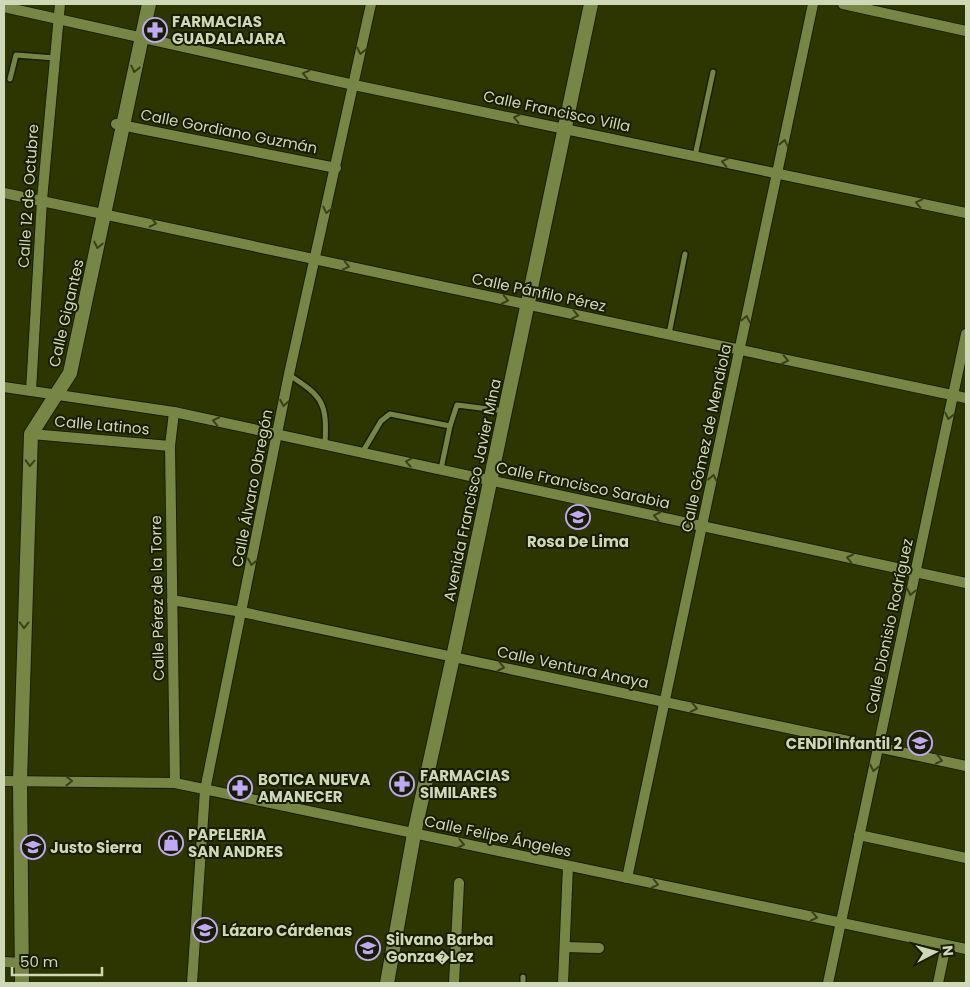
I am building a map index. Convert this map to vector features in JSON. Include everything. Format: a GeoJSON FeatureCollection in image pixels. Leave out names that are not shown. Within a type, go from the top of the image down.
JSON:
{"type":"FeatureCollection","features":[{"type":"Feature","properties":{"kind":"main road","name":"Calle Gigantes"},"geometry":{"type":"LineString","coordinates":[[31,434],[70,373],[105,213],[120,125],[142,37],[148,4]]}},
{"type":"Feature","properties":{"kind":"main road","name":"Avenida Francisco Javier Mina"},"geometry":{"type":"LineString","coordinates":[[387,983],[414,834],[591,4]]}},
{"type":"Feature","properties":{"kind":"main road"},"geometry":{"type":"LineString","coordinates":[[22,983],[20,781],[31,434]]}},
{"type":"Feature","properties":{"kind":"street","name":"Calle 12 de Octubre"},"geometry":{"type":"LineString","coordinates":[[31,391],[42,200],[60,4]]}},
{"type":"Feature","properties":{"kind":"street","name":"Calle Álvaro Obregón"},"geometry":{"type":"LineString","coordinates":[[192,983],[205,790],[289,374],[371,4]]}},
{"type":"Feature","properties":{"kind":"street","name":"Calle Gómez de Mendiola"},"geometry":{"type":"LineString","coordinates":[[627,878],[666,702],[813,4]]}},
{"type":"Feature","properties":{"kind":"street"},"geometry":{"type":"LineString","coordinates":[[843,4],[966,30]]}},
{"type":"Feature","properties":{"kind":"street","name":"Calle Francisco Villa"},"geometry":{"type":"LineString","coordinates":[[4,7],[354,85],[966,213]]}},
{"type":"Feature","properties":{"kind":"street","name":"Calle Gordiano Guzmán"},"geometry":{"type":"LineString","coordinates":[[120,125],[336,168]]}},
{"type":"Feature","properties":{"kind":"street","name":"Calle Pánfilo Pérez"},"geometry":{"type":"LineString","coordinates":[[4,193],[966,398]]}},
{"type":"Feature","properties":{"kind":"street","name":"Calle Dionisio Rodríguez"},"geometry":{"type":"LineString","coordinates":[[828,983],[966,334]]}},
{"type":"Feature","properties":{"kind":"street","name":"Calle Francisco Sarabia"},"geometry":{"type":"LineString","coordinates":[[4,387],[174,412],[966,583]]}},
{"type":"Feature","properties":{"kind":"street","name":"Calle Pérez de la Torre"},"geometry":{"type":"LineString","coordinates":[[174,412],[170,446],[175,783]]}},
{"type":"Feature","properties":{"kind":"street","name":"Calle Latinos"},"geometry":{"type":"LineString","coordinates":[[31,434],[170,446]]}},
{"type":"Feature","properties":{"kind":"street","name":"Calle Ventura Anaya"},"geometry":{"type":"LineString","coordinates":[[172,600],[242,612],[966,766]]}},
{"type":"Feature","properties":{"kind":"street","name":"Calle Felipe Ángeles"},"geometry":{"type":"LineString","coordinates":[[4,782],[175,783],[966,949]]}},
{"type":"Feature","properties":{"kind":"street"},"geometry":{"type":"LineString","coordinates":[[860,835],[966,858]]}},
{"type":"Feature","properties":{"kind":"street"},"geometry":{"type":"LineString","coordinates":[[563,983],[568,866]]}},
{"type":"Feature","properties":{"kind":"street"},"geometry":{"type":"LineString","coordinates":[[454,983],[459,883]]}},
{"type":"Feature","properties":{"kind":"street"},"geometry":{"type":"LineString","coordinates":[[938,983],[946,945]]}},
{"type":"Feature","properties":{"kind":"street"},"geometry":{"type":"LineString","coordinates":[[565,947],[599,948]]}},
{"type":"Feature","properties":{"kind":"street"},"geometry":{"type":"LineString","coordinates":[[4,962],[22,963]]}},
{"type":"Feature","properties":{"kind":"lane"},"geometry":{"type":"LineString","coordinates":[[10,79],[16,56],[55,58]]}},
{"type":"Feature","properties":{"kind":"lane"},"geometry":{"type":"LineString","coordinates":[[695,156],[713,72]]}},
{"type":"Feature","properties":{"kind":"lane"},"geometry":{"type":"LineString","coordinates":[[669,335],[685,254]]}},
{"type":"Feature","properties":{"kind":"lane"},"geometry":{"type":"LineString","coordinates":[[289,374],[308,387],[322,402],[326,414],[325,444]]}},
{"type":"Feature","properties":{"kind":"lane"},"geometry":{"type":"LineString","coordinates":[[441,469],[450,426],[457,405],[505,411]]}},
{"type":"Feature","properties":{"kind":"lane"},"geometry":{"type":"LineString","coordinates":[[362,453],[383,418],[390,414],[450,426]]}},
{"type":"Feature","properties":{"kind":"lane"},"geometry":{"type":"LineString","coordinates":[[523,977],[523,983]]}},
{"type":"Feature","properties":{"kind":"place","name":"FARMACIAS GUADALAJARA"},"geometry":{"type":"Point","coordinates":[155,30]}},
{"type":"Feature","properties":{"kind":"place","name":"Rosa De Lima"},"geometry":{"type":"Point","coordinates":[578,517]}},
{"type":"Feature","properties":{"kind":"place","name":"CENDI Infantil 2"},"geometry":{"type":"Point","coordinates":[920,743]}},
{"type":"Feature","properties":{"kind":"place","name":"FARMACIAS SIMILARES"},"geometry":{"type":"Point","coordinates":[402,784]}},
{"type":"Feature","properties":{"kind":"place","name":"BOTICA NUEVA AMANECER"},"geometry":{"type":"Point","coordinates":[240,788]}},
{"type":"Feature","properties":{"kind":"place","name":"PAPELERIA SAN ANDRES"},"geometry":{"type":"Point","coordinates":[171,843]}},
{"type":"Feature","properties":{"kind":"place","name":"Justo Sierra"},"geometry":{"type":"Point","coordinates":[33,847]}},
{"type":"Feature","properties":{"kind":"place","name":"Lázaro Cárdenas"},"geometry":{"type":"Point","coordinates":[205,930]}},
{"type":"Feature","properties":{"kind":"place","name":"Silvano Barba Gonza�Lez"},"geometry":{"type":"Point","coordinates":[368,948]}}]}
